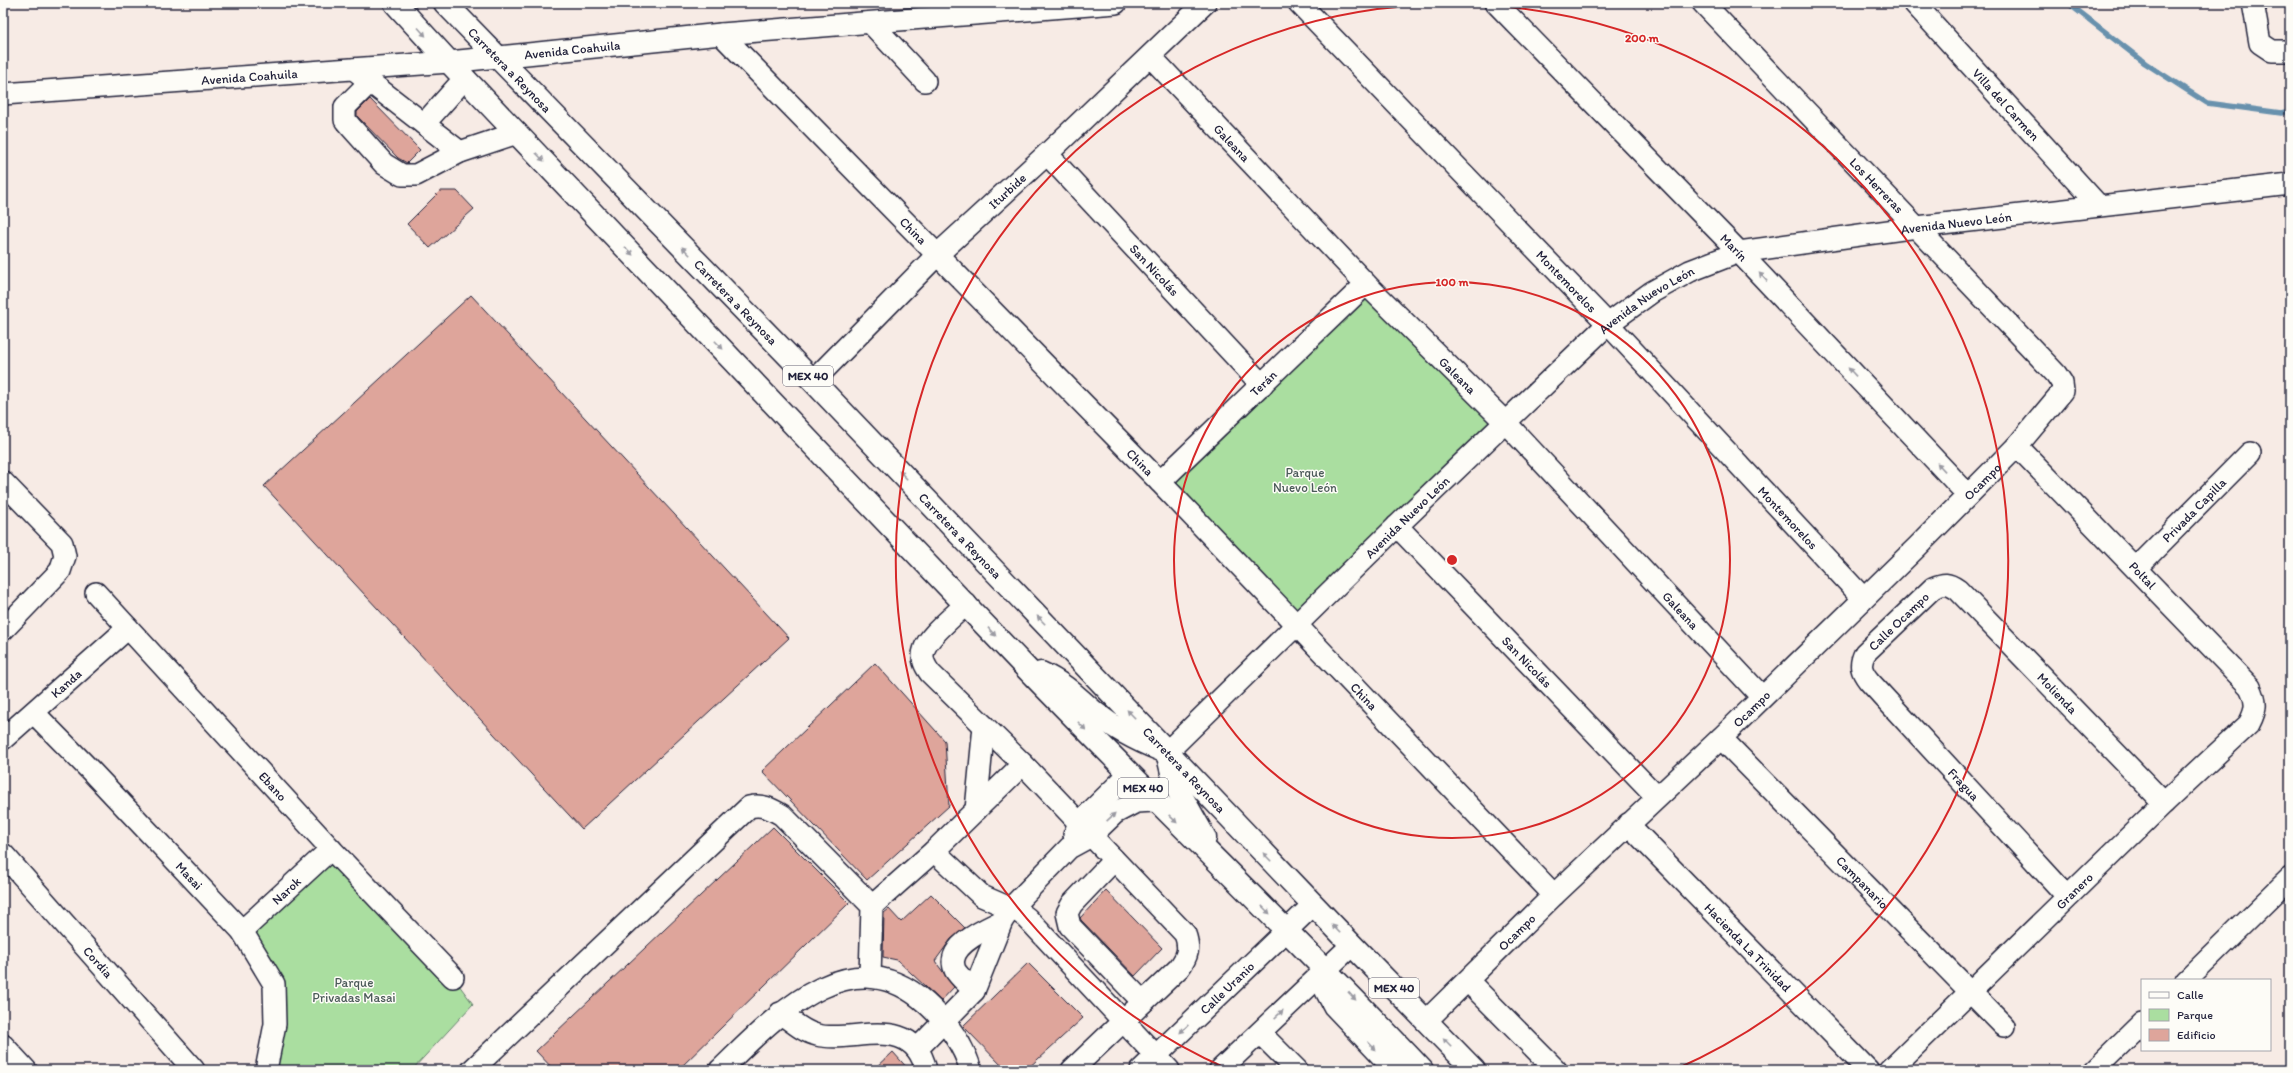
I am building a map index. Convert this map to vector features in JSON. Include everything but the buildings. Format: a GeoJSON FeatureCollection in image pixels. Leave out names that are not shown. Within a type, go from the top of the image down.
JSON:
{"type":"FeatureCollection","features":[{"type":"Feature","properties":{"kind":"main road","name":"MEX 40"},"geometry":{"type":"LineString","coordinates":[[396,3],[449,62],[1024,665],[1155,801],[1220,863],[1325,968],[1422,1070]]}},
{"type":"Feature","properties":{"kind":"main road","name":"Carretera a Reynosa"},"geometry":{"type":"LineString","coordinates":[[445,3],[812,381],[1313,905],[1474,1070]]}},
{"type":"Feature","properties":{"kind":"main road"},"geometry":{"type":"LineString","coordinates":[[1024,665],[1050,677],[1068,689],[1094,712],[1128,736],[1167,752],[1175,785],[1220,863]]}},
{"type":"Feature","properties":{"kind":"street","name":"Avenida Coahuila"},"geometry":{"type":"LineString","coordinates":[[3,94],[498,58],[721,34],[1116,3]]}},
{"type":"Feature","properties":{"kind":"street","name":"Iturbide"},"geometry":{"type":"LineString","coordinates":[[812,381],[938,254],[1151,57],[1205,3]]}},
{"type":"Feature","properties":{"kind":"street","name":"Montemorelos"},"geometry":{"type":"LineString","coordinates":[[1299,3],[1608,324],[1863,598]]}},
{"type":"Feature","properties":{"kind":"street","name":"Marín"},"geometry":{"type":"LineString","coordinates":[[1496,3],[1739,252],[1968,495]]}},
{"type":"Feature","properties":{"kind":"street","name":"Los Herreras"},"geometry":{"type":"LineString","coordinates":[[1703,3],[2056,374],[2064,387]]}},
{"type":"Feature","properties":{"kind":"street","name":"Villa del Carmen"},"geometry":{"type":"LineString","coordinates":[[1914,3],[2098,205]]}},
{"type":"Feature","properties":{"kind":"street"},"geometry":{"type":"LineString","coordinates":[[2253,3],[2260,42],[2265,48],[2272,51],[2290,51]]}},
{"type":"Feature","properties":{"kind":"street"},"geometry":{"type":"LineString","coordinates":[[871,22],[925,81]]}},
{"type":"Feature","properties":{"kind":"street","name":"China"},"geometry":{"type":"LineString","coordinates":[[721,34],[1160,482],[1554,895]]}},
{"type":"Feature","properties":{"kind":"street","name":"Galeana"},"geometry":{"type":"LineString","coordinates":[[1151,57],[1366,284],[1505,422],[1762,697]]}},
{"type":"Feature","properties":{"kind":"street"},"geometry":{"type":"LineString","coordinates":[[354,69],[460,152]]}},
{"type":"Feature","properties":{"kind":"street"},"geometry":{"type":"LineString","coordinates":[[424,124],[465,78]]}},
{"type":"Feature","properties":{"kind":"street"},"geometry":{"type":"LineString","coordinates":[[370,82],[345,107],[346,120],[384,164],[402,175],[416,175],[460,152],[517,133]]}},
{"type":"Feature","properties":{"kind":"street","name":"San Nicolás"},"geometry":{"type":"LineString","coordinates":[[1047,154],[1262,385]]}},
{"type":"Feature","properties":{"kind":"street","name":"Avenida Nuevo León"},"geometry":{"type":"LineString","coordinates":[[1167,752],[1397,526],[1608,324],[1658,288],[1690,271],[1739,252],[1917,227],[2290,184]]}},
{"type":"Feature","properties":{"kind":"street","name":"Terán"},"geometry":{"type":"LineString","coordinates":[[1160,482],[1366,284]]}},
{"type":"Feature","properties":{"kind":"street","name":"Ocampo"},"geometry":{"type":"LineString","coordinates":[[1426,1021],[1554,895],[1720,738],[1968,495],[2017,446],[2060,397],[2064,387]]}},
{"type":"Feature","properties":{"kind":"street","name":"Poltal"},"geometry":{"type":"LineString","coordinates":[[2017,446],[2250,686],[2256,700],[2256,711]]}},
{"type":"Feature","properties":{"kind":"street","name":"Privada Capilla"},"geometry":{"type":"LineString","coordinates":[[2136,568],[2250,453]]}},
{"type":"Feature","properties":{"kind":"street"},"geometry":{"type":"LineString","coordinates":[[3,482],[62,543],[65,556],[60,571],[3,630]]}},
{"type":"Feature","properties":{"kind":"street","name":"San Nicolás"},"geometry":{"type":"LineString","coordinates":[[1397,526],[1657,797]]}},
{"type":"Feature","properties":{"kind":"street","name":"Calle Ocampo"},"geometry":{"type":"LineString","coordinates":[[1861,670],[1861,661],[1865,653],[1933,588],[1942,584],[1949,584]]}},
{"type":"Feature","properties":{"kind":"street","name":"Molienda"},"geometry":{"type":"LineString","coordinates":[[1949,584],[1958,590],[2164,803]]}},
{"type":"Feature","properties":{"kind":"street","name":"Ebano"},"geometry":{"type":"LineString","coordinates":[[96,593],[331,849],[453,977]]}},
{"type":"Feature","properties":{"kind":"street"},"geometry":{"type":"LineString","coordinates":[[966,604],[929,641],[924,650],[924,665],[930,673],[1023,764],[1185,934],[1189,943],[1188,952],[1179,968],[1072,1070]]}},
{"type":"Feature","properties":{"kind":"street","name":"Kanda"},"geometry":{"type":"LineString","coordinates":[[3,739],[128,628]]}},
{"type":"Feature","properties":{"kind":"street","name":"Fragua"},"geometry":{"type":"LineString","coordinates":[[1861,670],[2067,896]]}},
{"type":"Feature","properties":{"kind":"street","name":"Granero"},"geometry":{"type":"LineString","coordinates":[[1890,1070],[1970,994],[2067,896],[2249,724],[2256,711]]}},
{"type":"Feature","properties":{"kind":"street","name":"Masai"},"geometry":{"type":"LineString","coordinates":[[34,713],[91,771],[242,931],[274,984],[275,1024],[266,1070]]}},
{"type":"Feature","properties":{"kind":"street"},"geometry":{"type":"LineString","coordinates":[[976,810],[984,726]]}},
{"type":"Feature","properties":{"kind":"street","name":"Campanario"},"geometry":{"type":"LineString","coordinates":[[1720,738],[1970,994],[2004,1026]]}},
{"type":"Feature","properties":{"kind":"street"},"geometry":{"type":"LineString","coordinates":[[872,906],[934,851],[1023,764]]}},
{"type":"Feature","properties":{"kind":"street"},"geometry":{"type":"LineString","coordinates":[[974,991],[955,970],[954,960],[957,950],[968,939],[1006,914],[1085,830],[1129,774]]}},
{"type":"Feature","properties":{"kind":"street"},"geometry":{"type":"LineString","coordinates":[[1085,830],[1126,806],[1136,802],[1155,801]]}},
{"type":"Feature","properties":{"kind":"street"},"geometry":{"type":"LineString","coordinates":[[472,1070],[749,807],[759,805],[770,808],[782,815],[872,906],[870,977]]}},
{"type":"Feature","properties":{"kind":"street","name":"Hacienda La Trinidad"},"geometry":{"type":"LineString","coordinates":[[1628,824],[1868,1070]]}},
{"type":"Feature","properties":{"kind":"street","name":"Narok"},"geometry":{"type":"LineString","coordinates":[[242,931],[331,849]]}},
{"type":"Feature","properties":{"kind":"street"},"geometry":{"type":"LineString","coordinates":[[934,851],[982,896],[1006,914],[1027,918],[1123,1021],[1155,1065]]}},
{"type":"Feature","properties":{"kind":"street","name":"Cordia"},"geometry":{"type":"LineString","coordinates":[[3,854],[194,1070]]}},
{"type":"Feature","properties":{"kind":"street"},"geometry":{"type":"LineString","coordinates":[[1114,860],[1072,904],[1067,913],[1070,926],[1144,1002]]}},
{"type":"Feature","properties":{"kind":"street"},"geometry":{"type":"LineString","coordinates":[[2187,979],[2290,878]]}},
{"type":"Feature","properties":{"kind":"street","name":"Calle Uranio"},"geometry":{"type":"LineString","coordinates":[[1155,1065],[1313,905]]}},
{"type":"Feature","properties":{"kind":"street"},"geometry":{"type":"LineString","coordinates":[[917,1049],[974,991],[1006,914]]}},
{"type":"Feature","properties":{"kind":"street"},"geometry":{"type":"LineString","coordinates":[[1220,1070],[1260,1033],[1325,968],[1352,945]]}},
{"type":"Feature","properties":{"kind":"street"},"geometry":{"type":"LineString","coordinates":[[1325,968],[1326,991],[1334,1006],[1395,1070]]}},
{"type":"Feature","properties":{"kind":"street"},"geometry":{"type":"LineString","coordinates":[[720,1070],[780,1012],[800,998],[822,987],[846,980],[870,977],[906,988],[945,1020],[968,1059],[971,1070]]}},
{"type":"Feature","properties":{"kind":"street"},"geometry":{"type":"LineString","coordinates":[[1468,981],[1556,1070]]}},
{"type":"Feature","properties":{"kind":"street"},"geometry":{"type":"LineString","coordinates":[[780,1012],[799,1027],[817,1036],[875,1033],[891,1035],[905,1040],[917,1049],[926,1070]]}},
{"type":"Feature","properties":{"kind":"street"},"geometry":{"type":"LineString","coordinates":[[2094,1070],[2141,1024]]}},
{"type":"Feature","properties":{"kind":"street"},"geometry":{"type":"LineString","coordinates":[[1260,1033],[1291,1068]]}},
{"type":"Feature","properties":{"kind":"street"},"geometry":{"type":"LineString","coordinates":[[3,1044],[26,1070]]}},
{"type":"Feature","properties":{"kind":"green space","name":"Parque Nuevo León"},"geometry":{"type":"Polygon","coordinates":[[[1366,284],[1505,422],[1296,626],[1160,482],[1366,284]]]}},
{"type":"Feature","properties":{"kind":"green space","name":"Parque Privadas Masai"},"geometry":{"type":"Polygon","coordinates":[[[331,849],[453,977],[473,1004],[412,1070],[266,1070],[274,984],[242,931],[331,849]]]}},
{"type":"Feature","properties":{"kind":"waterway"},"geometry":{"type":"LineString","coordinates":[[2068,3],[2145,63],[2207,103],[2281,113],[2290,111]]}}]}
